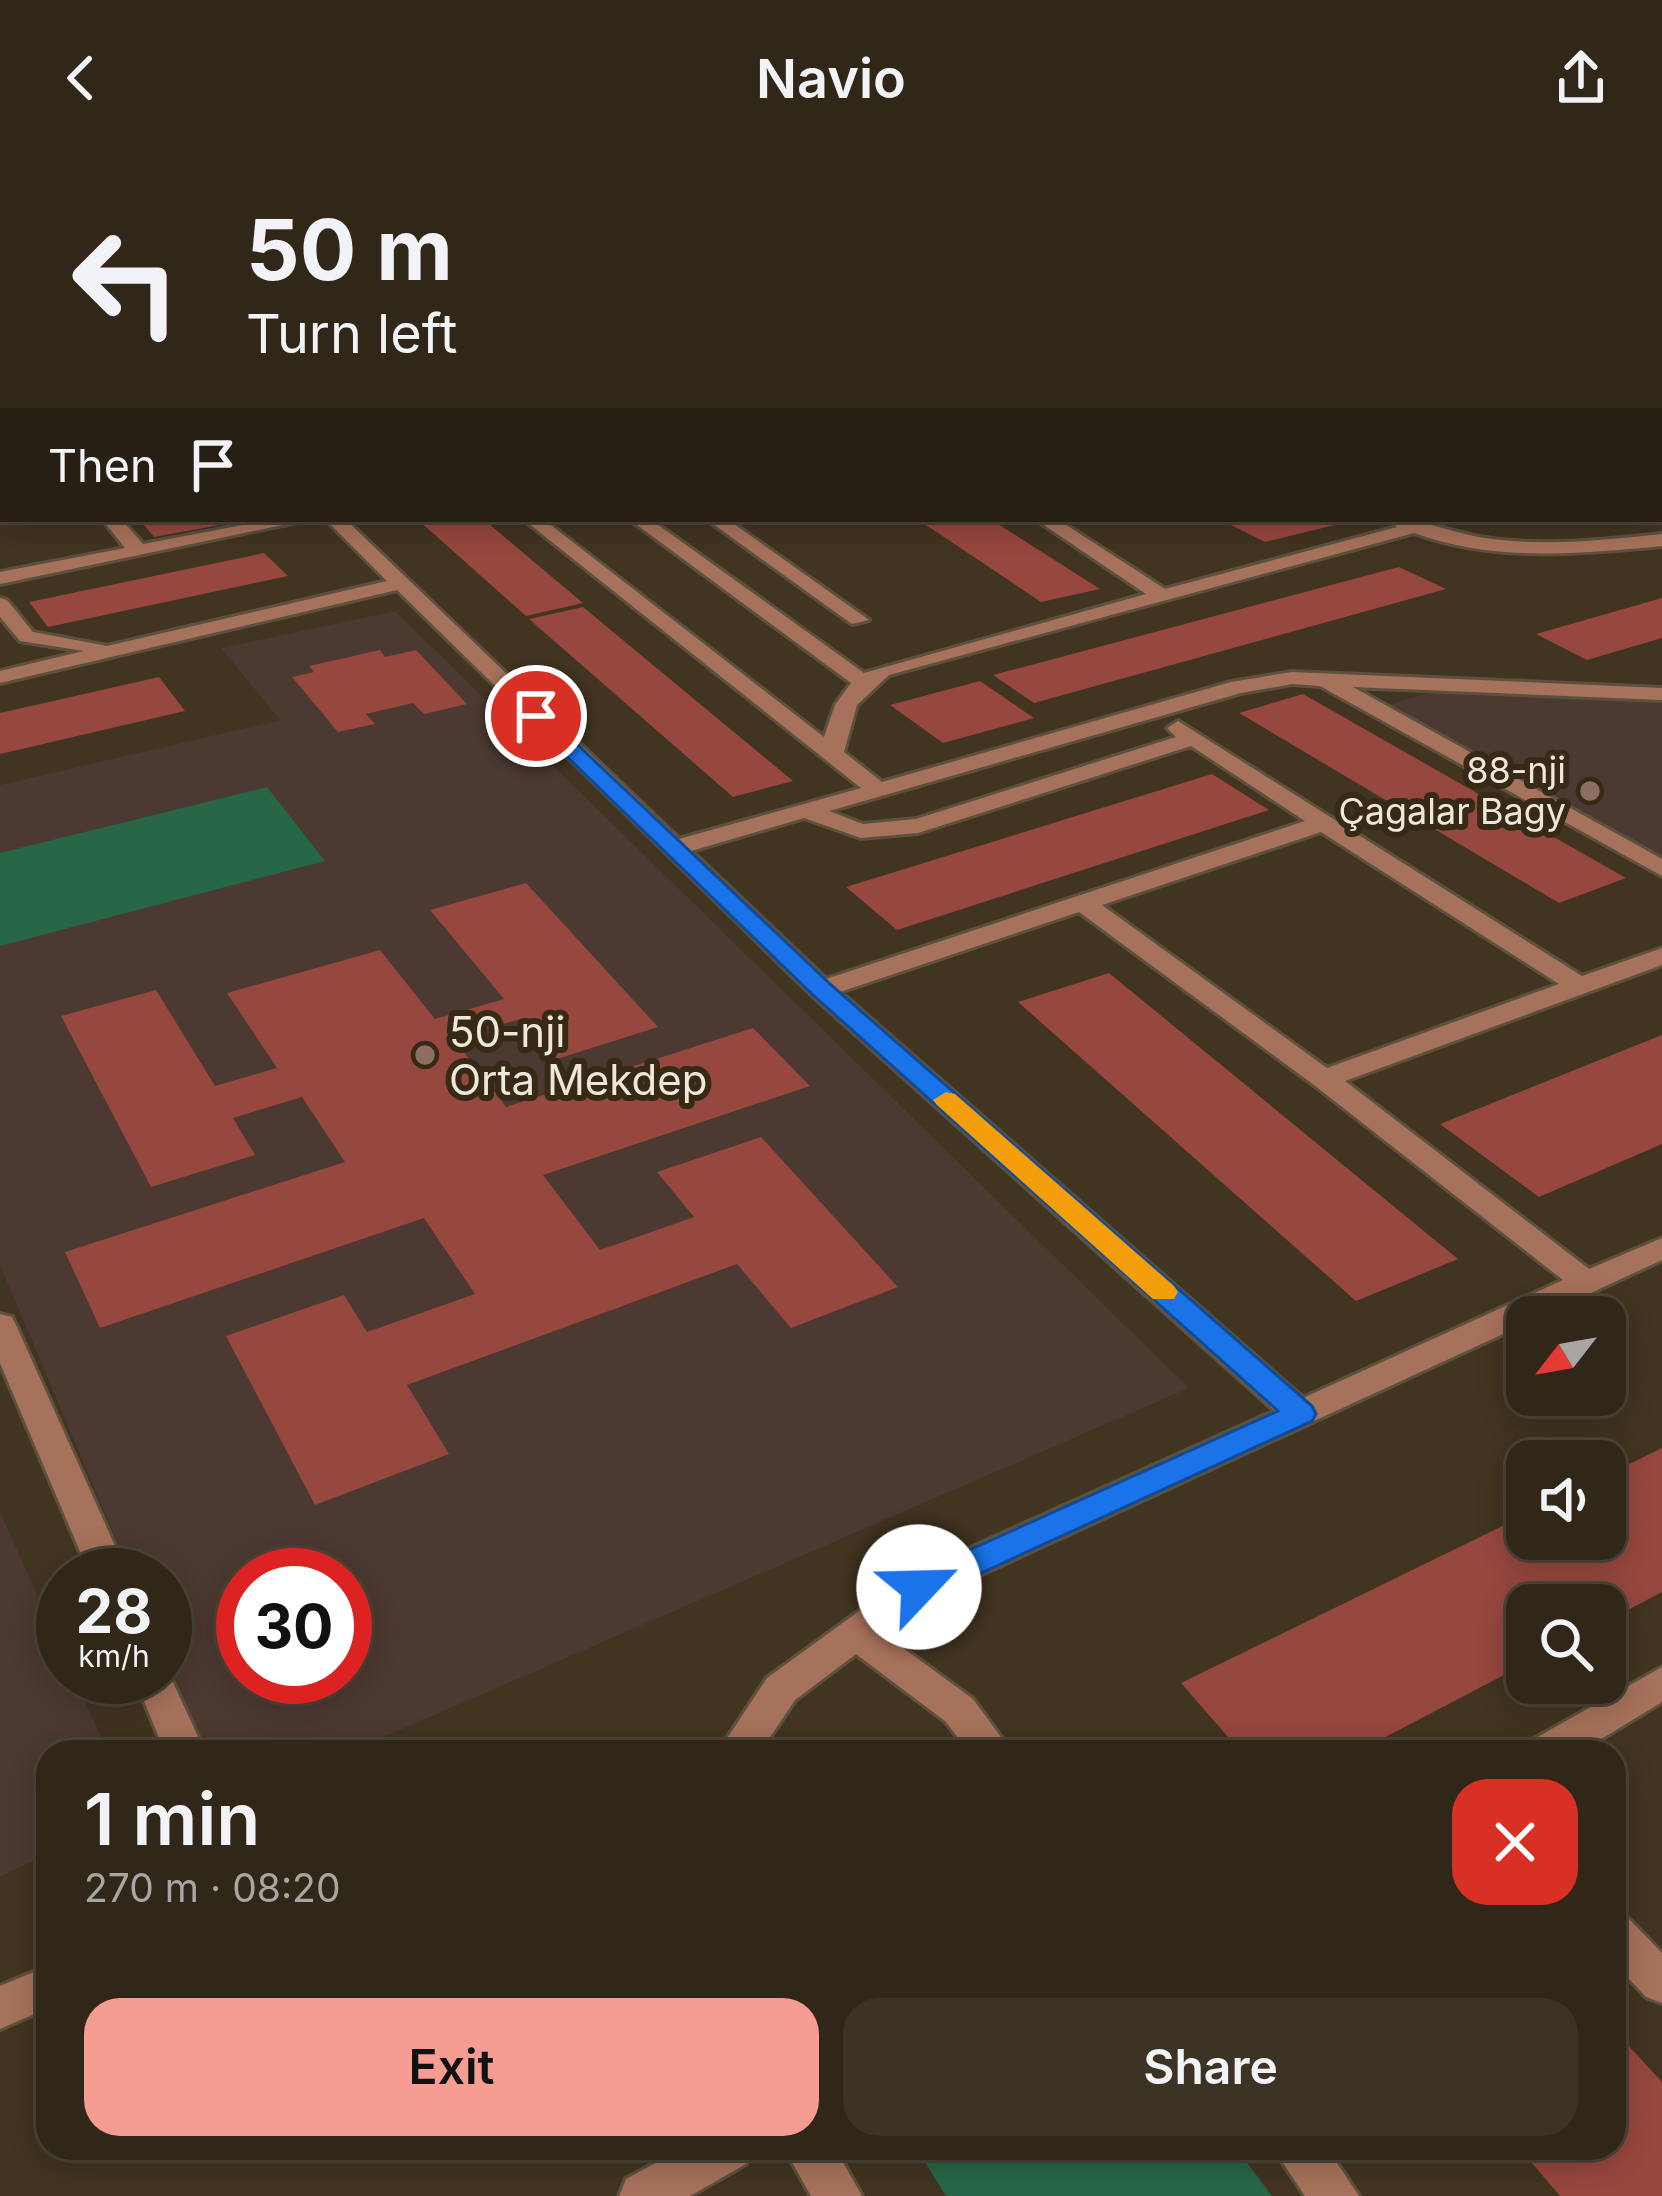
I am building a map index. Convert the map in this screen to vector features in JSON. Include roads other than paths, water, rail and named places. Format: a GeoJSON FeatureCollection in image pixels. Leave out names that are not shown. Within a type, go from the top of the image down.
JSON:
{"type":"FeatureCollection","features":[{"type":"Feature","properties":{"kind":"street"},"geometry":{"type":"LineString","coordinates":[[114,522],[138,551]]}},
{"type":"Feature","properties":{"kind":"street"},"geometry":{"type":"LineString","coordinates":[[0,578],[287,522]]}},
{"type":"Feature","properties":{"kind":"street"},"geometry":{"type":"LineString","coordinates":[[337,522],[821,989],[1300,1414]]}},
{"type":"Feature","properties":{"kind":"street"},"geometry":{"type":"LineString","coordinates":[[536,522],[877,789]]}},
{"type":"Feature","properties":{"kind":"street"},"geometry":{"type":"LineString","coordinates":[[642,522],[863,682]]}},
{"type":"Feature","properties":{"kind":"street"},"geometry":{"type":"LineString","coordinates":[[719,522],[860,620]]}},
{"type":"Feature","properties":{"kind":"street"},"geometry":{"type":"LineString","coordinates":[[1049,522],[1160,594]]}},
{"type":"Feature","properties":{"kind":"street"},"geometry":{"type":"LineString","coordinates":[[1399,522],[1478,544],[1534,550],[1662,540]]}},
{"type":"Feature","properties":{"kind":"street"},"geometry":{"type":"LineString","coordinates":[[833,754],[836,722],[863,682],[883,671],[1413,528]]}},
{"type":"Feature","properties":{"kind":"street"},"geometry":{"type":"LineString","coordinates":[[0,677],[398,584]]}},
{"type":"Feature","properties":{"kind":"street"},"geometry":{"type":"LineString","coordinates":[[0,604],[27,637],[117,650]]}},
{"type":"Feature","properties":{"kind":"street"},"geometry":{"type":"LineString","coordinates":[[674,848],[1238,687],[1322,678],[1662,694]]}},
{"type":"Feature","properties":{"kind":"street"},"geometry":{"type":"LineString","coordinates":[[1322,678],[1662,869]]}},
{"type":"Feature","properties":{"kind":"street"},"geometry":{"type":"LineString","coordinates":[[1153,711],[1578,985]]}},
{"type":"Feature","properties":{"kind":"street"},"geometry":{"type":"LineString","coordinates":[[803,810],[861,831],[918,826],[1195,738]]}},
{"type":"Feature","properties":{"kind":"street"},"geometry":{"type":"LineString","coordinates":[[821,989],[1324,823]]}},
{"type":"Feature","properties":{"kind":"street"},"geometry":{"type":"LineString","coordinates":[[1083,903],[1324,1079],[1586,1283]]}},
{"type":"Feature","properties":{"kind":"street"},"geometry":{"type":"LineString","coordinates":[[1324,1079],[1662,956]]}},
{"type":"Feature","properties":{"kind":"street"},"geometry":{"type":"LineString","coordinates":[[746,1740],[782,1689],[919,1587],[1662,1248]]}},
{"type":"Feature","properties":{"kind":"street"},"geometry":{"type":"LineString","coordinates":[[0,1325],[97,1548]]}},
{"type":"Feature","properties":{"kind":"street"},"geometry":{"type":"LineString","coordinates":[[855,1633],[959,1710],[983,1740]]}},
{"type":"Feature","properties":{"kind":"street"},"geometry":{"type":"LineString","coordinates":[[1566,1740],[1662,1683]]}},
{"type":"Feature","properties":{"kind":"street"},"geometry":{"type":"LineString","coordinates":[[165,1704],[180,1740]]}},
{"type":"Feature","properties":{"kind":"street"},"geometry":{"type":"LineString","coordinates":[[1626,1946],[1662,1983]]}},
{"type":"Feature","properties":{"kind":"street"},"geometry":{"type":"LineString","coordinates":[[0,2008],[36,1992]]}},
{"type":"Feature","properties":{"kind":"street"},"geometry":{"type":"LineString","coordinates":[[643,2196],[708,2160]]}},
{"type":"Feature","properties":{"kind":"street"},"geometry":{"type":"LineString","coordinates":[[816,2160],[838,2196]]}},
{"type":"Feature","properties":{"kind":"street"},"geometry":{"type":"LineString","coordinates":[[1307,2160],[1334,2196]]}},
{"type":"Feature","properties":{"kind":"place","name":"88-nji Çagalar Bagy"},"geometry":{"type":"Point","coordinates":[1590,791]}},
{"type":"Feature","properties":{"kind":"place","name":"50-nji Orta Mekdep"},"geometry":{"type":"Point","coordinates":[425,1055]}}]}
